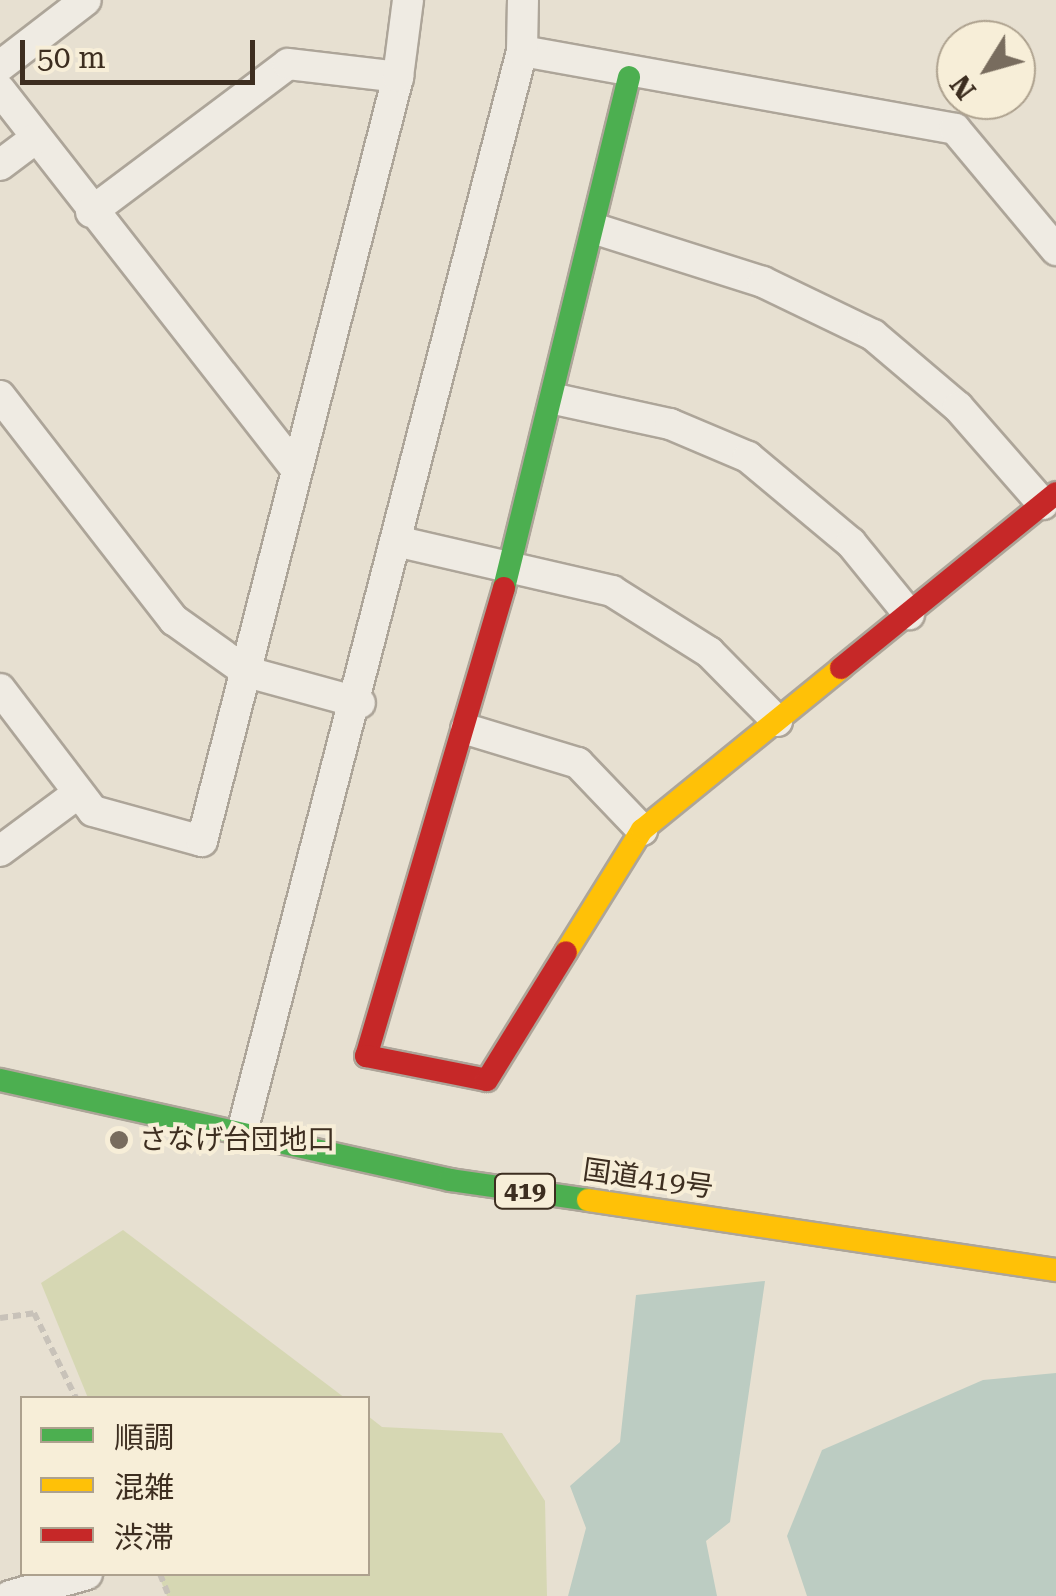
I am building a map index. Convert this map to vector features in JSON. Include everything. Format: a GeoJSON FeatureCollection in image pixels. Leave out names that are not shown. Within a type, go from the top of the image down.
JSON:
{"type":"FeatureCollection","features":[{"type":"Feature","properties":{"kind":"main road"},"geometry":{"type":"LineString","coordinates":[[629,77],[599,230],[510,568],[466,729],[366,1056],[486,1080],[642,830],[1049,498]]}},
{"type":"Feature","properties":{"kind":"main road","name":"国道419号"},"geometry":{"type":"LineString","coordinates":[[0,1080],[450,1180],[1056,1270]]}},
{"type":"Feature","properties":{"kind":"street"},"geometry":{"type":"LineString","coordinates":[[0,66],[86,0]]}},
{"type":"Feature","properties":{"kind":"street"},"geometry":{"type":"LineString","coordinates":[[0,689],[76,794],[93,811],[202,841],[398,76],[408,0]]}},
{"type":"Feature","properties":{"kind":"street"},"geometry":{"type":"LineString","coordinates":[[240,1136],[360,703],[522,51],[523,0]]}},
{"type":"Feature","properties":{"kind":"street"},"geometry":{"type":"LineString","coordinates":[[522,51],[629,77],[954,130],[1056,250]]}},
{"type":"Feature","properties":{"kind":"street"},"geometry":{"type":"LineString","coordinates":[[91,212],[288,64],[398,76]]}},
{"type":"Feature","properties":{"kind":"street"},"geometry":{"type":"LineString","coordinates":[[0,90],[91,212],[295,467]]}},
{"type":"Feature","properties":{"kind":"street"},"geometry":{"type":"LineString","coordinates":[[0,165],[36,138]]}},
{"type":"Feature","properties":{"kind":"street"},"geometry":{"type":"LineString","coordinates":[[599,230],[763,282],[873,334],[958,407],[1049,498]]}},
{"type":"Feature","properties":{"kind":"street"},"geometry":{"type":"LineString","coordinates":[[0,396],[174,620],[248,672],[360,703]]}},
{"type":"Feature","properties":{"kind":"street"},"geometry":{"type":"LineString","coordinates":[[555,399],[670,424],[748,458],[851,543],[909,614]]}},
{"type":"Feature","properties":{"kind":"street"},"geometry":{"type":"LineString","coordinates":[[400,542],[612,591],[709,652],[777,720]]}},
{"type":"Feature","properties":{"kind":"street"},"geometry":{"type":"LineString","coordinates":[[466,729],[578,763],[642,830]]}},
{"type":"Feature","properties":{"kind":"street"},"geometry":{"type":"LineString","coordinates":[[0,851],[76,794]]}},
{"type":"Feature","properties":{"kind":"street"},"geometry":{"type":"LineString","coordinates":[[10,1596],[80,1576]]}},
{"type":"Feature","properties":{"kind":"path"},"geometry":{"type":"LineString","coordinates":[[0,1318],[34,1313],[75,1396]]}},
{"type":"Feature","properties":{"kind":"green space"},"geometry":{"type":"Polygon","coordinates":[[[123,1230],[342,1396],[87,1396],[41,1283],[123,1230]]]}},
{"type":"Feature","properties":{"kind":"green space"},"geometry":{"type":"Polygon","coordinates":[[[370,1418],[382,1427],[502,1433],[545,1501],[547,1596],[167,1596],[159,1576],[370,1576],[370,1418]]]}},
{"type":"Feature","properties":{"kind":"shaded area"},"geometry":{"type":"Polygon","coordinates":[[[765,1281],[730,1522],[706,1541],[717,1596],[568,1596],[586,1528],[570,1486],[620,1442],[636,1295],[765,1281]]]}},
{"type":"Feature","properties":{"kind":"shaded area"},"geometry":{"type":"Polygon","coordinates":[[[1056,1373],[1056,1596],[807,1596],[787,1536],[822,1450],[983,1380],[1056,1373]]]}},
{"type":"Feature","properties":{"kind":"traffic: fast"},"geometry":{"type":"LineString","coordinates":[[504,588],[629,77]]}},
{"type":"Feature","properties":{"kind":"traffic: fast"},"geometry":{"type":"LineString","coordinates":[[0,1080],[450,1180],[588,1200]]}},
{"type":"Feature","properties":{"kind":"traffic: slow"},"geometry":{"type":"LineString","coordinates":[[566,952],[642,830],[841,668]]}},
{"type":"Feature","properties":{"kind":"traffic: slow"},"geometry":{"type":"LineString","coordinates":[[588,1200],[1056,1270]]}},
{"type":"Feature","properties":{"kind":"traffic: jam"},"geometry":{"type":"LineString","coordinates":[[841,668],[1056,493]]}},
{"type":"Feature","properties":{"kind":"traffic: jam"},"geometry":{"type":"LineString","coordinates":[[504,588],[366,1056],[487,1080],[566,952]]}},
{"type":"Feature","properties":{"kind":"place","name":"さなげ台団地口"},"geometry":{"type":"Point","coordinates":[119,1140]}}]}
